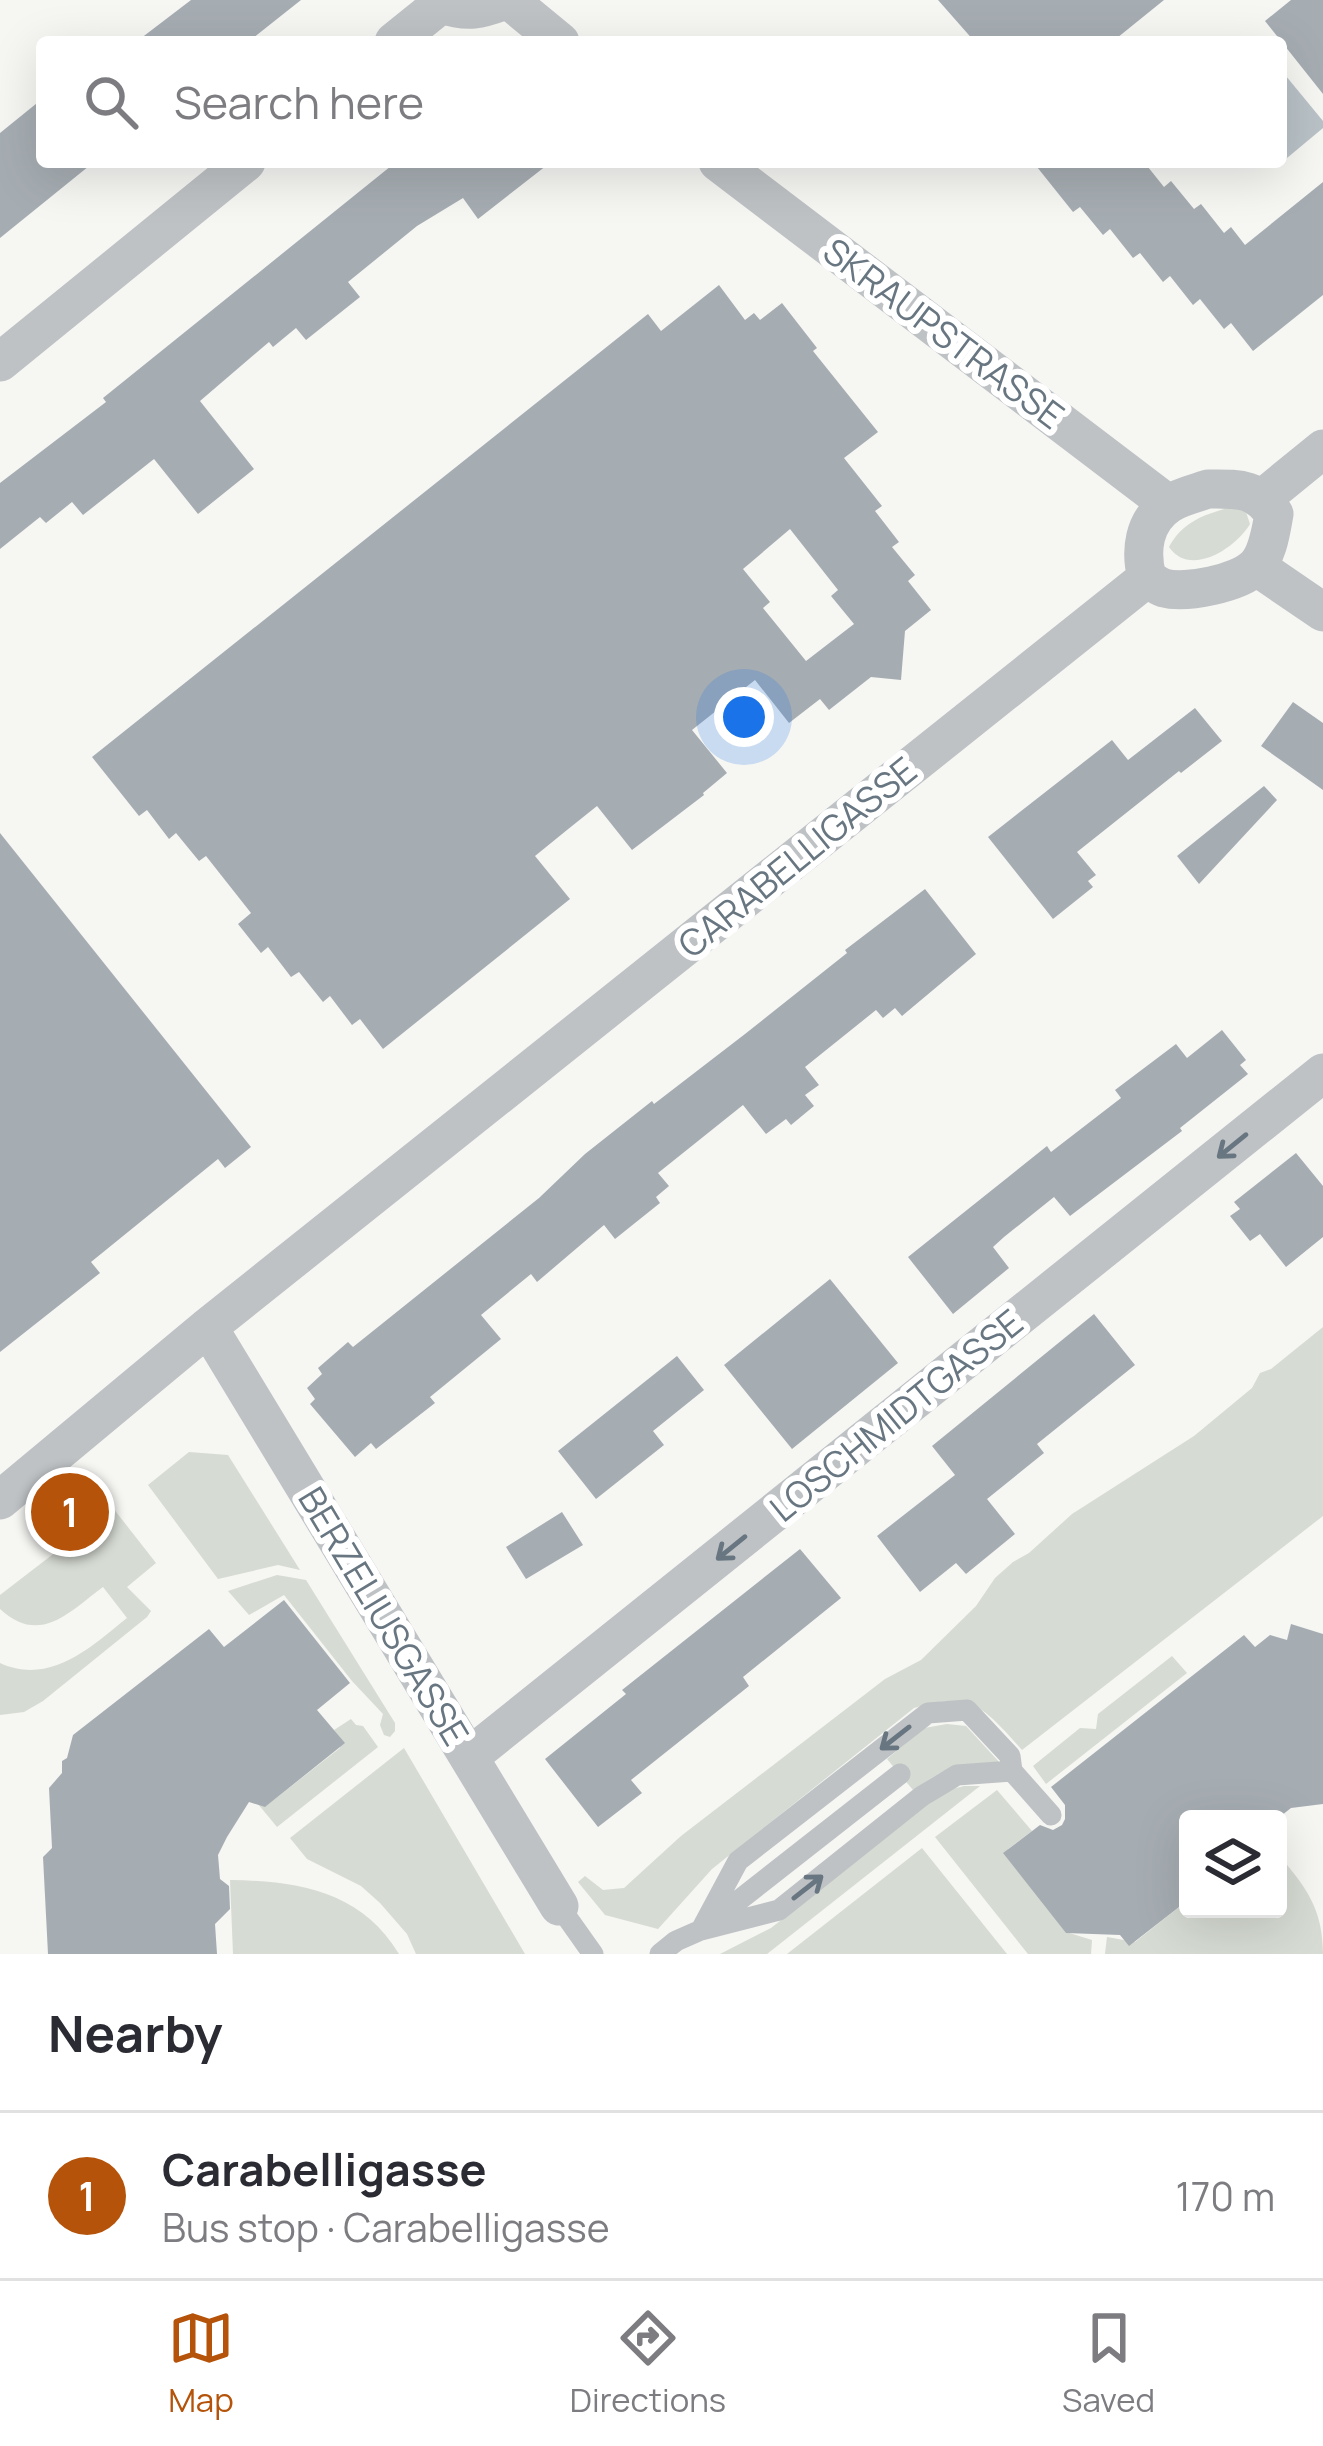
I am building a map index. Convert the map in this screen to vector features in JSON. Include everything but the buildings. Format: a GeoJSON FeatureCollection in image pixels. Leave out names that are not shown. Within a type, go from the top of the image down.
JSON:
{"type":"FeatureCollection","features":[{"type":"Feature","properties":{"kind":"street"},"geometry":{"type":"LineString","coordinates":[[401,36],[440,2],[460,10],[507,0],[552,36]]}},
{"type":"Feature","properties":{"kind":"street"},"geometry":{"type":"LineString","coordinates":[[0,362],[239,168]]}},
{"type":"Feature","properties":{"kind":"street","name":"SKRAUPSTRASSE"},"geometry":{"type":"LineString","coordinates":[[726,168],[1168,504]]}},
{"type":"Feature","properties":{"kind":"street"},"geometry":{"type":"LineString","coordinates":[[1263,498],[1323,449]]}},
{"type":"Feature","properties":{"kind":"street"},"geometry":{"type":"LineString","coordinates":[[1208,489],[1240,489],[1263,498],[1274,514],[1270,538],[1256,567],[1223,584],[1186,589],[1164,588],[1148,578],[1142,556],[1148,529],[1168,504],[1208,489]]}},
{"type":"Feature","properties":{"kind":"street"},"geometry":{"type":"LineString","coordinates":[[1256,567],[1323,612]]}},
{"type":"Feature","properties":{"kind":"street","name":"CARABELLIGASSE"},"geometry":{"type":"LineString","coordinates":[[0,1500],[208,1327],[1148,578]]}},
{"type":"Feature","properties":{"kind":"street","name":"LOSCHMIDTGASSE"},"geometry":{"type":"LineString","coordinates":[[469,1757],[1323,1073]]}},
{"type":"Feature","properties":{"kind":"street","name":"BERZELIUSGASSE"},"geometry":{"type":"LineString","coordinates":[[208,1327],[559,1906]]}},
{"type":"Feature","properties":{"kind":"lane"},"geometry":{"type":"LineString","coordinates":[[701,1930],[739,1861],[928,1713],[967,1710],[1010,1756],[1012,1771],[1051,1815]]}},
{"type":"Feature","properties":{"kind":"lane"},"geometry":{"type":"LineString","coordinates":[[660,1954],[701,1930],[779,1910],[922,1796],[957,1775],[1012,1771]]}},
{"type":"Feature","properties":{"kind":"lane"},"geometry":{"type":"LineString","coordinates":[[701,1930],[900,1774]]}},
{"type":"Feature","properties":{"kind":"lane"},"geometry":{"type":"LineString","coordinates":[[559,1906],[593,1954]]}},
{"type":"Feature","properties":{"kind":"shaded area"},"geometry":{"type":"Polygon","coordinates":[[[1287,77],[1323,121],[1323,128],[1287,158],[1287,77]]]}},
{"type":"Feature","properties":{"kind":"shaded area"},"geometry":{"type":"Polygon","coordinates":[[[1228,508],[1245,509],[1250,524],[1224,550],[1189,560],[1169,547],[1194,521],[1228,508]]]}},
{"type":"Feature","properties":{"kind":"shaded area"},"geometry":{"type":"Polygon","coordinates":[[[1323,1327],[1323,1516],[1022,1750],[987,1714],[964,1702],[914,1708],[712,1869],[658,1929],[605,1915],[578,1882],[585,1876],[603,1890],[624,1888],[681,1836],[885,1679],[921,1660],[976,1606],[995,1578],[1072,1514],[1194,1436],[1252,1388],[1260,1373],[1323,1327]]]}},
{"type":"Feature","properties":{"kind":"shaded area"},"geometry":{"type":"Polygon","coordinates":[[[189,1452],[228,1455],[300,1570],[278,1565],[218,1579],[148,1485],[189,1452]]]}},
{"type":"Feature","properties":{"kind":"shaded area"},"geometry":{"type":"Polygon","coordinates":[[[113,1508],[156,1563],[127,1587],[151,1611],[43,1701],[24,1712],[0,1715],[0,1663],[18,1669],[53,1667],[84,1651],[127,1618],[103,1587],[66,1615],[41,1625],[15,1620],[0,1609],[0,1595],[113,1508]]]}},
{"type":"Feature","properties":{"kind":"shaded area"},"geometry":{"type":"Polygon","coordinates":[[[277,1575],[306,1580],[395,1723],[390,1737],[380,1725],[383,1714],[284,1595],[249,1615],[228,1591],[277,1575]]]}},
{"type":"Feature","properties":{"kind":"shaded area"},"geometry":{"type":"Polygon","coordinates":[[[1172,1656],[1187,1673],[1046,1784],[1033,1766],[1080,1728],[1096,1729],[1098,1714],[1172,1656]]]}},
{"type":"Feature","properties":{"kind":"shaded area"},"geometry":{"type":"Polygon","coordinates":[[[351,1719],[363,1726],[378,1747],[277,1827],[258,1804],[266,1806],[340,1748],[341,1739],[334,1730],[351,1719]]]}},
{"type":"Feature","properties":{"kind":"shaded area"},"geometry":{"type":"Polygon","coordinates":[[[966,1726],[1001,1764],[954,1767],[913,1790],[887,1759],[924,1728],[966,1726]]]}},
{"type":"Feature","properties":{"kind":"shaded area"},"geometry":{"type":"Polygon","coordinates":[[[404,1748],[525,1954],[416,1954],[407,1934],[380,1903],[361,1886],[307,1859],[290,1838],[404,1748]]]}},
{"type":"Feature","properties":{"kind":"shaded area"},"geometry":{"type":"Polygon","coordinates":[[[980,1786],[767,1954],[720,1954],[771,1928],[945,1791],[980,1786]]]}},
{"type":"Feature","properties":{"kind":"shaded area"},"geometry":{"type":"Polygon","coordinates":[[[997,1790],[1032,1831],[1008,1849],[1066,1932],[1092,1940],[1091,1954],[1028,1954],[935,1837],[997,1790]]]}},
{"type":"Feature","properties":{"kind":"shaded area"},"geometry":{"type":"Polygon","coordinates":[[[922,1848],[1007,1954],[787,1954],[922,1848]]]}},
{"type":"Feature","properties":{"kind":"shaded area"},"geometry":{"type":"Polygon","coordinates":[[[1287,1865],[1311,1900],[1323,1954],[1105,1954],[1107,1937],[1135,1942],[1179,1907],[1179,1918],[1287,1918],[1287,1865]]]}},
{"type":"Feature","properties":{"kind":"shaded area"},"geometry":{"type":"Polygon","coordinates":[[[230,1880],[303,1887],[347,1903],[384,1933],[399,1954],[233,1954],[230,1880]]]}},
{"type":"Feature","properties":{"kind":"place","name":"Carabelligasse"},"geometry":{"type":"Point","coordinates":[70,1512]}}]}
